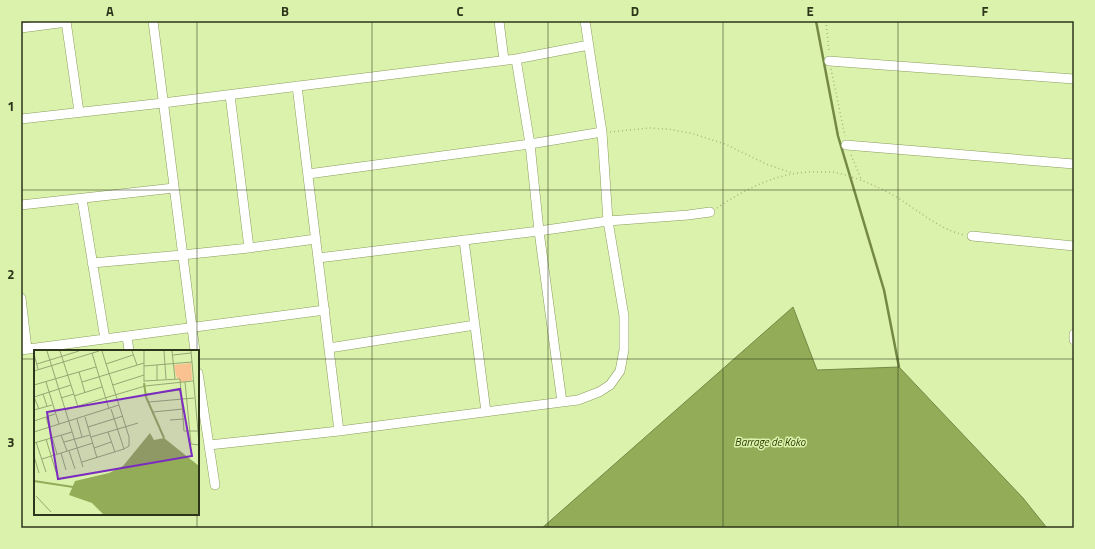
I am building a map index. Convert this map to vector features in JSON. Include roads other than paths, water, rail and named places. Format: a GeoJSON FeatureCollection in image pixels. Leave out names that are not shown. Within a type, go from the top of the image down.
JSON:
{"type":"FeatureCollection","features":[{"type":"Feature","properties":{"kind":"street"},"geometry":{"type":"LineString","coordinates":[[153,21],[195,350]]}},
{"type":"Feature","properties":{"kind":"street"},"geometry":{"type":"LineString","coordinates":[[499,21],[504,60]]}},
{"type":"Feature","properties":{"kind":"street"},"geometry":{"type":"LineString","coordinates":[[209,445],[339,431],[578,400],[599,392],[610,385],[620,371],[624,350],[624,316],[608,221],[602,132],[585,21]]}},
{"type":"Feature","properties":{"kind":"street"},"geometry":{"type":"LineString","coordinates":[[21,28],[66,22],[79,112]]}},
{"type":"Feature","properties":{"kind":"street"},"geometry":{"type":"LineString","coordinates":[[21,119],[230,95],[516,59],[589,45]]}},
{"type":"Feature","properties":{"kind":"street"},"geometry":{"type":"LineString","coordinates":[[516,59],[530,144],[539,231],[562,402]]}},
{"type":"Feature","properties":{"kind":"street"},"geometry":{"type":"LineString","coordinates":[[829,61],[1074,79]]}},
{"type":"Feature","properties":{"kind":"street"},"geometry":{"type":"LineString","coordinates":[[297,86],[339,431]]}},
{"type":"Feature","properties":{"kind":"street"},"geometry":{"type":"LineString","coordinates":[[230,95],[249,248]]}},
{"type":"Feature","properties":{"kind":"street"},"geometry":{"type":"LineString","coordinates":[[308,174],[530,144],[602,132]]}},
{"type":"Feature","properties":{"kind":"street"},"geometry":{"type":"LineString","coordinates":[[846,145],[1074,164]]}},
{"type":"Feature","properties":{"kind":"street"},"geometry":{"type":"LineString","coordinates":[[21,206],[174,188]]}},
{"type":"Feature","properties":{"kind":"street"},"geometry":{"type":"LineString","coordinates":[[82,199],[105,339]]}},
{"type":"Feature","properties":{"kind":"street"},"geometry":{"type":"LineString","coordinates":[[318,258],[608,221],[710,212]]}},
{"type":"Feature","properties":{"kind":"street"},"geometry":{"type":"LineString","coordinates":[[972,236],[1074,246]]}},
{"type":"Feature","properties":{"kind":"street"},"geometry":{"type":"LineString","coordinates":[[92,263],[249,248],[316,239]]}},
{"type":"Feature","properties":{"kind":"street"},"geometry":{"type":"LineString","coordinates":[[464,240],[486,412]]}},
{"type":"Feature","properties":{"kind":"street"},"geometry":{"type":"LineString","coordinates":[[21,298],[24,349],[55,348],[105,339],[325,310]]}},
{"type":"Feature","properties":{"kind":"street"},"geometry":{"type":"LineString","coordinates":[[329,348],[475,325]]}},
{"type":"Feature","properties":{"kind":"street"},"geometry":{"type":"LineString","coordinates":[[1074,334],[1074,340]]}},
{"type":"Feature","properties":{"kind":"street"},"geometry":{"type":"LineString","coordinates":[[127,336],[129,350]]}},
{"type":"Feature","properties":{"kind":"street"},"geometry":{"type":"LineString","coordinates":[[199,380],[214,485]]}},
{"type":"Feature","properties":{"kind":"water","name":"Barrage de Koko"},"geometry":{"type":"Polygon","coordinates":[[[793,307],[817,370],[899,367],[1023,498],[1047,528],[542,528],[793,307]]]}},
{"type":"Feature","properties":{"kind":"waterway"},"geometry":{"type":"LineString","coordinates":[[816,21],[838,136],[884,290],[899,367]]}}]}
